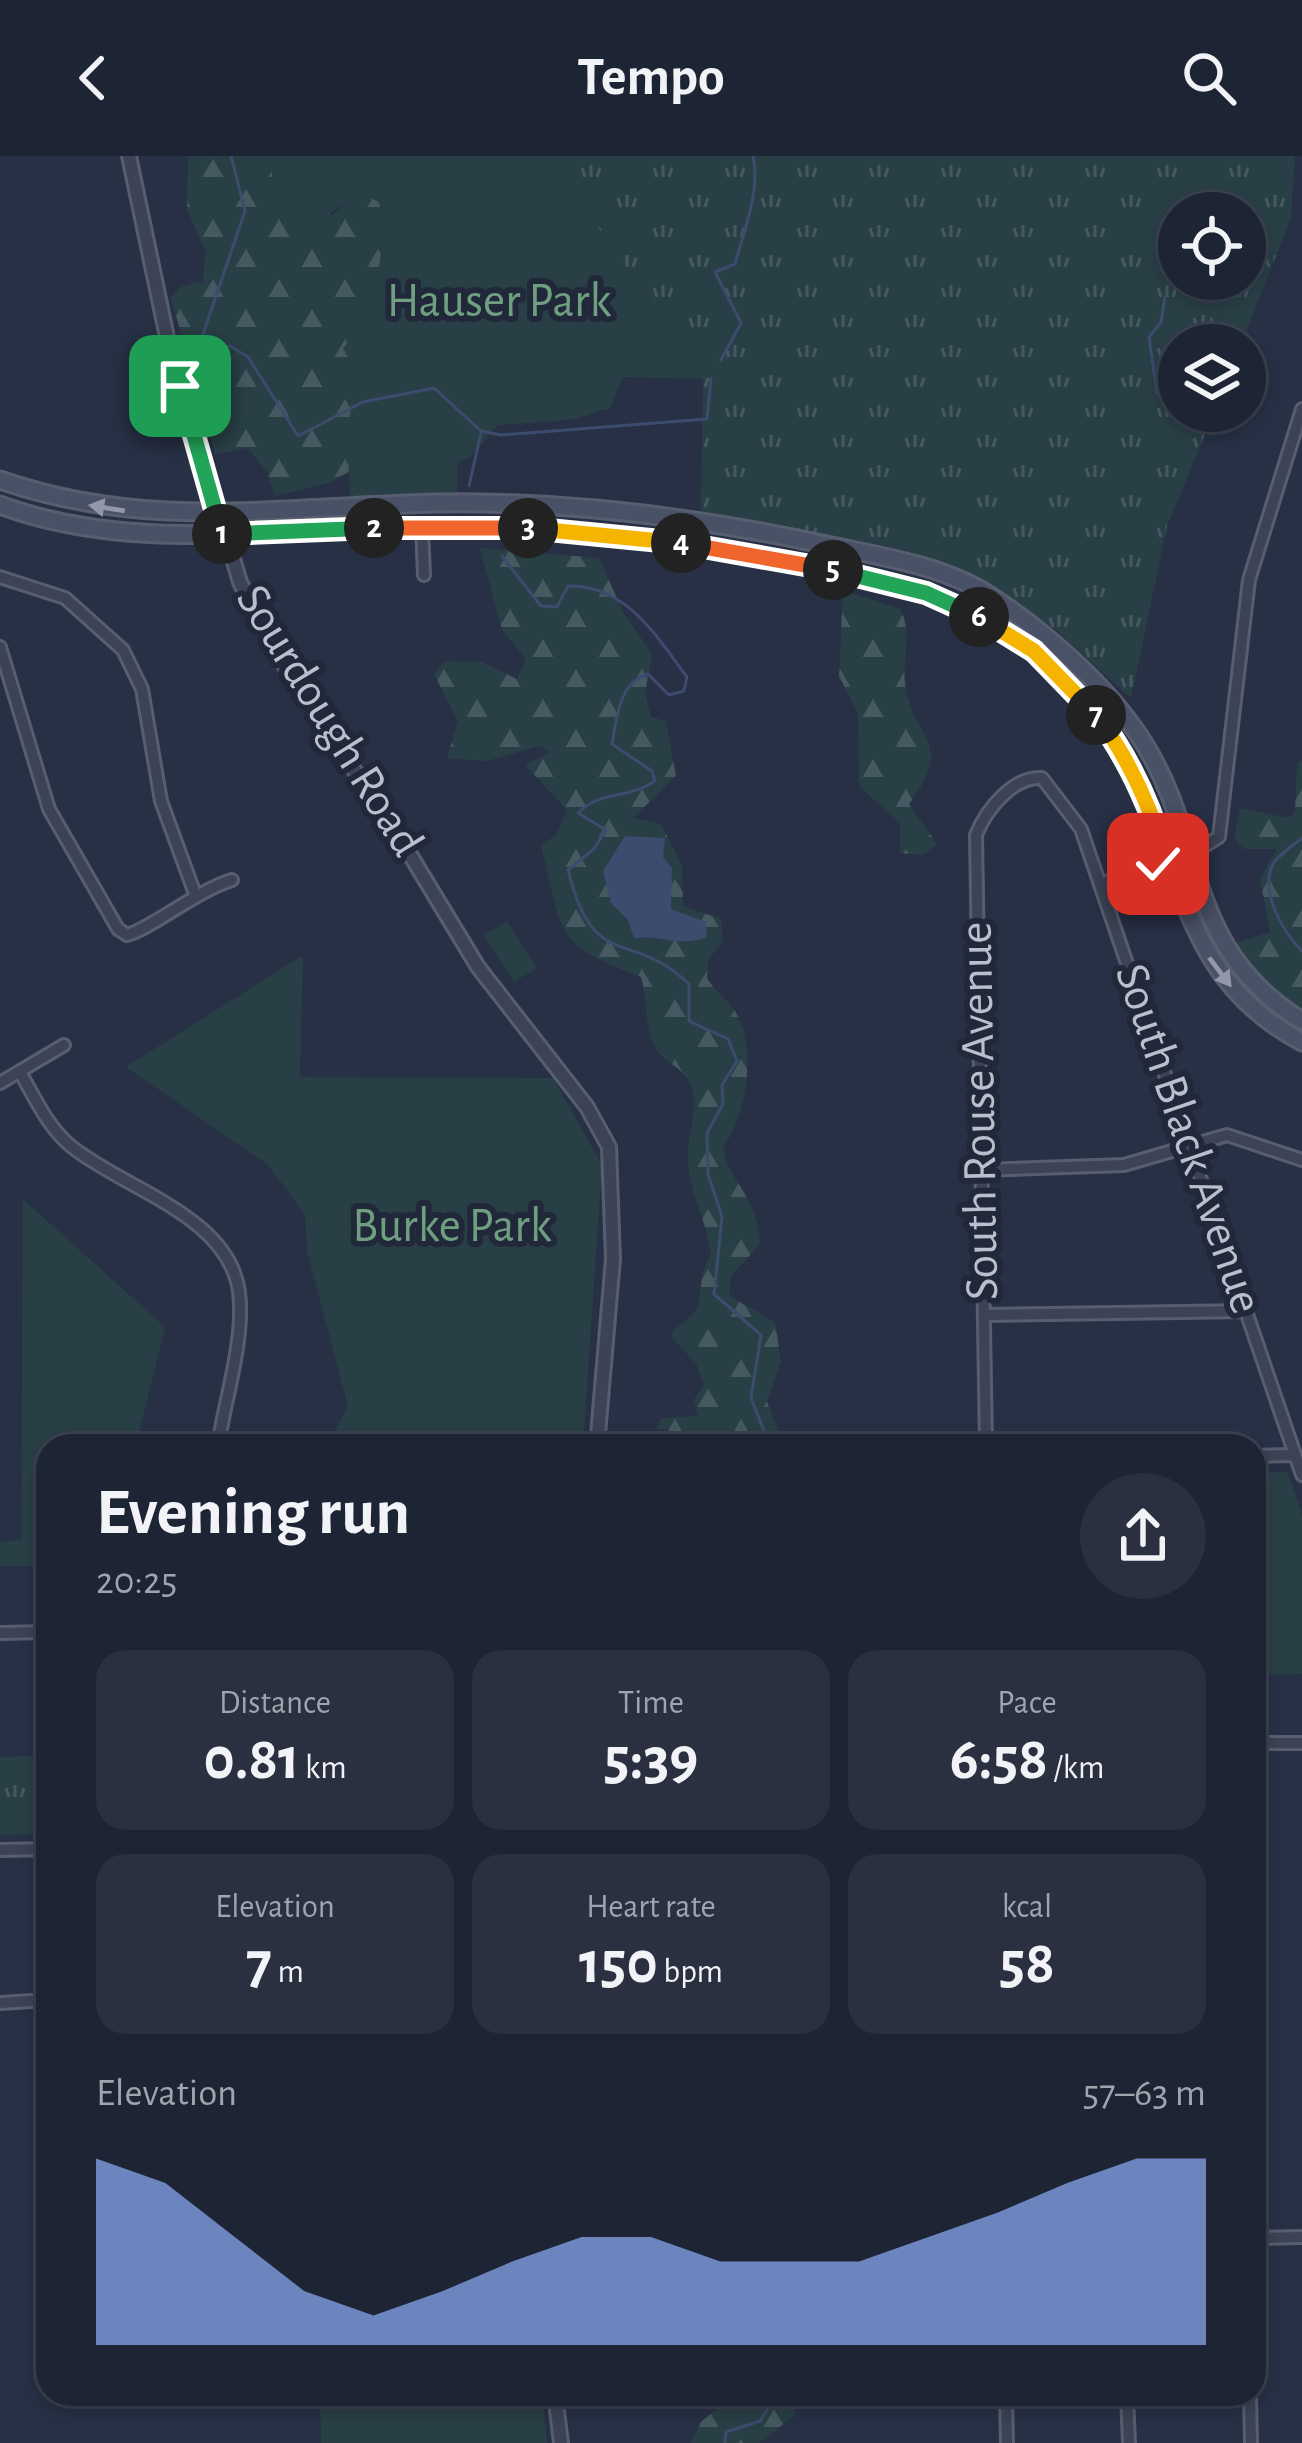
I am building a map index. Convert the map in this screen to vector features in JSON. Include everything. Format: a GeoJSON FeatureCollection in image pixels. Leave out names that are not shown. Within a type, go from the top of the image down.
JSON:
{"type":"FeatureCollection","features":[{"type":"Feature","properties":{"kind":"main road"},"geometry":{"type":"LineString","coordinates":[[0,480],[117,510],[217,516],[439,503],[533,506],[718,525],[919,567],[993,598],[1092,681],[1140,736],[1176,814],[1187,857],[1225,949],[1243,974],[1302,1021]]}},
{"type":"Feature","properties":{"kind":"main road"},"geometry":{"type":"LineString","coordinates":[[0,506],[122,532],[223,538],[422,527],[559,530],[660,540],[852,574],[964,608],[1034,651],[1089,706],[1136,778],[1187,919],[1216,969],[1248,1004],[1302,1042]]}},
{"type":"Feature","properties":{"kind":"street","name":"Sourdough Road"},"geometry":{"type":"LineString","coordinates":[[129,156],[168,342],[223,538],[275,651],[491,988],[587,1107],[609,1147],[614,1169],[614,1258],[598,1434]]}},
{"type":"Feature","properties":{"kind":"street"},"geometry":{"type":"LineString","coordinates":[[1101,884],[1187,857],[1219,837],[1249,580],[1302,409]]}},
{"type":"Feature","properties":{"kind":"street"},"geometry":{"type":"LineString","coordinates":[[422,527],[424,575]]}},
{"type":"Feature","properties":{"kind":"street"},"geometry":{"type":"LineString","coordinates":[[0,577],[65,598],[123,650],[142,689],[161,801],[195,894]]}},
{"type":"Feature","properties":{"kind":"street"},"geometry":{"type":"LineString","coordinates":[[0,646],[50,808],[112,921],[127,934],[195,894],[232,880]]}},
{"type":"Feature","properties":{"kind":"street","name":"South Black Avenue"},"geometry":{"type":"LineString","coordinates":[[1011,789],[1030,777],[1054,788],[1081,829],[1302,1475]]}},
{"type":"Feature","properties":{"kind":"street","name":"South Rouse Avenue"},"geometry":{"type":"LineString","coordinates":[[986,1434],[976,835],[1011,789]]}},
{"type":"Feature","properties":{"kind":"street"},"geometry":{"type":"LineString","coordinates":[[0,1083],[64,1045]]}},
{"type":"Feature","properties":{"kind":"street"},"geometry":{"type":"LineString","coordinates":[[20,1072],[70,1146],[130,1188],[197,1223],[231,1262],[238,1315],[220,1434]]}},
{"type":"Feature","properties":{"kind":"street"},"geometry":{"type":"LineString","coordinates":[[981,1170],[1095,1168],[1240,1135],[1302,1160]]}},
{"type":"Feature","properties":{"kind":"street"},"geometry":{"type":"LineString","coordinates":[[984,1315],[1247,1310]]}},
{"type":"Feature","properties":{"kind":"street"},"geometry":{"type":"LineString","coordinates":[[1266,1456],[1295,1455]]}},
{"type":"Feature","properties":{"kind":"street"},"geometry":{"type":"LineString","coordinates":[[0,1633],[36,1632]]}},
{"type":"Feature","properties":{"kind":"street"},"geometry":{"type":"LineString","coordinates":[[1266,1743],[1302,1743]]}},
{"type":"Feature","properties":{"kind":"street"},"geometry":{"type":"LineString","coordinates":[[0,1850],[36,1849]]}},
{"type":"Feature","properties":{"kind":"street"},"geometry":{"type":"LineString","coordinates":[[0,2003],[36,2001]]}},
{"type":"Feature","properties":{"kind":"street"},"geometry":{"type":"LineString","coordinates":[[1266,2238],[1302,2237]]}},
{"type":"Feature","properties":{"kind":"street"},"geometry":{"type":"LineString","coordinates":[[556,2406],[561,2443]]}},
{"type":"Feature","properties":{"kind":"street"},"geometry":{"type":"LineString","coordinates":[[1006,2406],[1007,2443]]}},
{"type":"Feature","properties":{"kind":"street"},"geometry":{"type":"LineString","coordinates":[[1127,2406],[1129,2443]]}},
{"type":"Feature","properties":{"kind":"street"},"geometry":{"type":"LineString","coordinates":[[1250,2406],[1251,2443]]}},
{"type":"Feature","properties":{"kind":"green space"},"geometry":{"type":"Polygon","coordinates":[[[188,156],[271,156],[273,188],[332,215],[359,191],[379,202],[385,224],[373,316],[627,364],[611,407],[575,419],[498,425],[469,458],[384,453],[328,483],[275,496],[267,472],[248,448],[215,454],[171,298],[181,287],[203,281],[206,252],[187,209],[188,156]]]}},
{"type":"Feature","properties":{"kind":"green space","name":"Hauser Park"},"geometry":{"type":"Polygon","coordinates":[[[271,156],[548,156],[703,379],[623,377],[611,407],[575,419],[498,425],[469,458],[457,462],[457,492],[350,498],[347,432],[357,375],[343,348],[373,316],[385,224],[379,202],[360,192],[311,227],[293,220],[291,198],[273,189],[271,156]]]}},
{"type":"Feature","properties":{"kind":"green space"},"geometry":{"type":"Polygon","coordinates":[[[548,156],[1295,156],[1291,218],[1266,282],[1266,192],[1158,192],[1158,300],[1259,300],[1249,324],[1158,324],[1158,432],[1206,432],[1167,526],[1131,698],[1055,629],[983,582],[888,546],[701,512],[703,379],[548,156]]]}},
{"type":"Feature","properties":{"kind":"green space"},"geometry":{"type":"Polygon","coordinates":[[[480,548],[599,558],[623,612],[652,654],[645,693],[651,717],[666,721],[676,776],[633,818],[661,824],[682,865],[683,906],[721,919],[723,941],[708,960],[707,978],[740,1022],[747,1058],[744,1098],[723,1147],[754,1213],[760,1244],[731,1276],[729,1296],[775,1322],[781,1361],[767,1402],[779,1434],[684,1434],[656,1428],[662,1418],[698,1416],[694,1400],[704,1384],[696,1363],[670,1336],[696,1309],[711,1254],[688,1164],[692,1089],[652,1041],[641,977],[576,944],[559,918],[541,846],[557,834],[567,810],[525,765],[551,752],[540,746],[487,761],[447,758],[458,721],[434,674],[445,661],[482,662],[517,679],[526,659],[502,630],[480,548]]]}},
{"type":"Feature","properties":{"kind":"green space"},"geometry":{"type":"Polygon","coordinates":[[[843,590],[900,609],[904,618],[905,683],[931,753],[923,783],[909,804],[937,844],[923,855],[900,853],[900,823],[859,786],[858,713],[839,676],[843,590]]]}},
{"type":"Feature","properties":{"kind":"green space"},"geometry":{"type":"Polygon","coordinates":[[[1302,760],[1302,1015],[1256,978],[1230,945],[1270,932],[1260,878],[1277,849],[1244,849],[1234,838],[1240,808],[1288,818],[1295,812],[1297,764],[1302,760]]]}},
{"type":"Feature","properties":{"kind":"green space"},"geometry":{"type":"Polygon","coordinates":[[[507,921],[537,968],[514,982],[484,935],[507,921]]]}},
{"type":"Feature","properties":{"kind":"green space","name":"Burke Park"},"geometry":{"type":"Polygon","coordinates":[[[303,955],[300,1077],[553,1078],[602,1165],[584,1434],[334,1434],[348,1406],[307,1251],[305,1214],[268,1165],[126,1067],[303,955]]]}},
{"type":"Feature","properties":{"kind":"green space"},"geometry":{"type":"Polygon","coordinates":[[[23,1199],[165,1327],[139,1434],[36,1434],[36,1566],[0,1566],[0,1542],[21,1540],[23,1199]]]}},
{"type":"Feature","properties":{"kind":"green space"},"geometry":{"type":"Polygon","coordinates":[[[1288,1472],[1302,1515],[1302,1674],[1266,1675],[1266,1473],[1288,1472]]]}},
{"type":"Feature","properties":{"kind":"green space"},"geometry":{"type":"Polygon","coordinates":[[[36,1756],[36,1834],[0,1835],[0,1757],[36,1756]]]}},
{"type":"Feature","properties":{"kind":"green space"},"geometry":{"type":"Polygon","coordinates":[[[320,2406],[543,2406],[547,2443],[321,2443],[320,2406]]]}},
{"type":"Feature","properties":{"kind":"green space"},"geometry":{"type":"Polygon","coordinates":[[[720,2406],[795,2406],[795,2415],[759,2443],[691,2443],[701,2422],[720,2406]]]}},
{"type":"Feature","properties":{"kind":"water"},"geometry":{"type":"Polygon","coordinates":[[[625,836],[665,838],[663,857],[672,868],[671,909],[706,922],[707,937],[688,941],[634,938],[628,920],[611,903],[603,871],[625,836]]]}},
{"type":"Feature","properties":{"kind":"waterway"},"geometry":{"type":"LineString","coordinates":[[231,156],[245,211],[201,340],[202,357],[230,346],[248,357],[298,436],[363,402],[434,388],[481,431],[501,435],[707,419],[711,378]]}},
{"type":"Feature","properties":{"kind":"waterway"},"geometry":{"type":"LineString","coordinates":[[721,360],[741,323],[715,272],[735,264],[753,197],[753,156]]}},
{"type":"Feature","properties":{"kind":"waterway"},"geometry":{"type":"LineString","coordinates":[[1157,393],[1149,337],[1161,322],[1165,300]]}},
{"type":"Feature","properties":{"kind":"waterway"},"geometry":{"type":"LineString","coordinates":[[469,486],[481,433]]}},
{"type":"Feature","properties":{"kind":"waterway"},"geometry":{"type":"LineString","coordinates":[[502,556],[541,606],[557,607],[568,586],[588,588],[623,603],[651,629],[687,677],[684,691],[669,695],[648,674],[625,693],[612,744],[652,771],[655,781],[596,801],[578,813],[606,830],[594,849],[568,870],[590,924],[602,937],[668,967],[689,984],[689,1021],[728,1039],[737,1061],[722,1085],[723,1104],[707,1133],[708,1174],[722,1217],[714,1294],[761,1335],[751,1398],[765,1434]]}},
{"type":"Feature","properties":{"kind":"waterway"},"geometry":{"type":"LineString","coordinates":[[1302,838],[1282,853],[1269,875],[1271,898],[1281,922],[1302,951]]}},
{"type":"Feature","properties":{"kind":"waterway"},"geometry":{"type":"LineString","coordinates":[[725,2443],[726,2432],[760,2421],[770,2406]]}},
{"type":"Feature","properties":{"kind":"route"},"geometry":{"type":"LineString","coordinates":[[180,386],[223,538],[340,529],[482,526],[559,530],[660,540],[802,564],[887,582],[964,608],[1034,651],[1118,743],[1154,817],[1167,861],[1158,864]]}}]}
